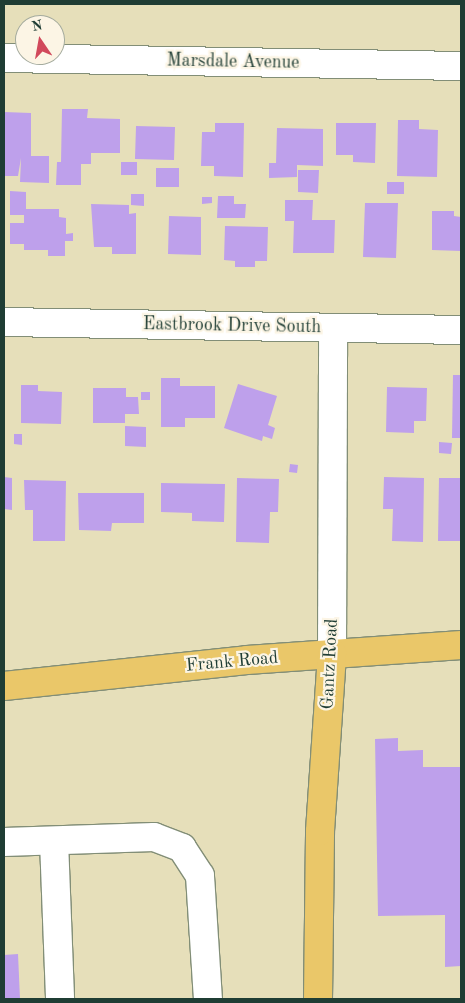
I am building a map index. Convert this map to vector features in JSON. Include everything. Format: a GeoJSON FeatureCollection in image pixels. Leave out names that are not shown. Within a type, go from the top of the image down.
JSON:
{"type":"FeatureCollection","features":[{"type":"Feature","properties":{"kind":"main road","name":"Frank Road"},"geometry":{"type":"LineString","coordinates":[[4,686],[332,653],[461,645]]}},
{"type":"Feature","properties":{"kind":"main road","name":"Gantz Road"},"geometry":{"type":"LineString","coordinates":[[318,999],[320,831],[332,653]]}},
{"type":"Feature","properties":{"kind":"street","name":"Marsdale Avenue"},"geometry":{"type":"LineString","coordinates":[[4,58],[461,66]]}},
{"type":"Feature","properties":{"kind":"street","name":"Eastbrook Drive South"},"geometry":{"type":"LineString","coordinates":[[4,322],[461,330]]}},
{"type":"Feature","properties":{"kind":"street","name":"Gantz Road"},"geometry":{"type":"LineString","coordinates":[[332,653],[333,328]]}},
{"type":"Feature","properties":{"kind":"street"},"geometry":{"type":"LineString","coordinates":[[4,842],[154,836],[182,848],[200,876],[208,999]]}},
{"type":"Feature","properties":{"kind":"street"},"geometry":{"type":"LineString","coordinates":[[54,841],[60,999]]}},
{"type":"Feature","properties":{"kind":"building"},"geometry":{"type":"Polygon","coordinates":[[[62,109],[88,109],[87,118],[120,119],[120,153],[91,153],[91,164],[81,164],[81,185],[56,185],[57,162],[61,162],[62,109]]]}},
{"type":"Feature","properties":{"kind":"building"},"geometry":{"type":"Polygon","coordinates":[[[4,112],[31,113],[31,156],[49,156],[49,183],[20,182],[21,158],[18,176],[4,176],[4,112]]]}},
{"type":"Feature","properties":{"kind":"building"},"geometry":{"type":"Polygon","coordinates":[[[398,120],[419,120],[419,129],[438,130],[437,177],[397,176],[398,120]]]}},
{"type":"Feature","properties":{"kind":"building"},"geometry":{"type":"Polygon","coordinates":[[[215,123],[244,123],[243,177],[214,176],[214,166],[201,166],[202,132],[215,132],[215,123]]]}},
{"type":"Feature","properties":{"kind":"building"},"geometry":{"type":"Polygon","coordinates":[[[336,123],[376,123],[375,163],[353,162],[353,155],[336,155],[336,123]]]}},
{"type":"Feature","properties":{"kind":"building"},"geometry":{"type":"Polygon","coordinates":[[[136,126],[175,127],[174,160],[135,159],[136,126]]]}},
{"type":"Feature","properties":{"kind":"building"},"geometry":{"type":"Polygon","coordinates":[[[277,128],[323,129],[323,166],[297,165],[297,177],[269,178],[269,163],[276,163],[277,128]]]}},
{"type":"Feature","properties":{"kind":"building"},"geometry":{"type":"Polygon","coordinates":[[[121,162],[137,162],[137,175],[121,175],[121,162]]]}},
{"type":"Feature","properties":{"kind":"building"},"geometry":{"type":"Polygon","coordinates":[[[156,168],[179,168],[179,187],[156,187],[156,168]]]}},
{"type":"Feature","properties":{"kind":"building"},"geometry":{"type":"Polygon","coordinates":[[[298,170],[319,170],[318,193],[298,192],[298,170]]]}},
{"type":"Feature","properties":{"kind":"building"},"geometry":{"type":"Polygon","coordinates":[[[387,182],[404,182],[404,194],[387,194],[387,182]]]}},
{"type":"Feature","properties":{"kind":"building"},"geometry":{"type":"Polygon","coordinates":[[[10,191],[26,192],[26,209],[59,209],[59,217],[66,218],[66,234],[73,233],[73,241],[65,241],[65,256],[48,256],[48,250],[24,250],[24,244],[10,244],[10,223],[24,223],[24,215],[10,215],[10,191]]]}},
{"type":"Feature","properties":{"kind":"building"},"geometry":{"type":"Polygon","coordinates":[[[131,194],[144,194],[144,206],[131,205],[131,194]]]}},
{"type":"Feature","properties":{"kind":"building"},"geometry":{"type":"Polygon","coordinates":[[[218,196],[234,196],[234,204],[246,204],[245,218],[217,218],[218,196]]]}},
{"type":"Feature","properties":{"kind":"building"},"geometry":{"type":"Polygon","coordinates":[[[202,197],[212,197],[212,203],[202,204],[202,197]]]}},
{"type":"Feature","properties":{"kind":"building"},"geometry":{"type":"Polygon","coordinates":[[[285,200],[313,200],[312,220],[335,220],[334,253],[293,253],[294,221],[285,221],[285,200]]]}},
{"type":"Feature","properties":{"kind":"building"},"geometry":{"type":"Polygon","coordinates":[[[365,203],[398,203],[396,258],[363,257],[365,203]]]}},
{"type":"Feature","properties":{"kind":"building"},"geometry":{"type":"Polygon","coordinates":[[[91,204],[129,205],[129,214],[136,213],[136,254],[112,254],[112,247],[94,247],[91,204]]]}},
{"type":"Feature","properties":{"kind":"building"},"geometry":{"type":"Polygon","coordinates":[[[432,211],[454,211],[454,216],[461,217],[461,251],[432,250],[432,211]]]}},
{"type":"Feature","properties":{"kind":"building"},"geometry":{"type":"Polygon","coordinates":[[[169,216],[201,217],[201,255],[168,254],[169,216]]]}},
{"type":"Feature","properties":{"kind":"building"},"geometry":{"type":"Polygon","coordinates":[[[225,226],[268,227],[267,261],[255,261],[255,267],[235,267],[235,261],[224,260],[225,226]]]}},
{"type":"Feature","properties":{"kind":"building"},"geometry":{"type":"Polygon","coordinates":[[[453,375],[461,375],[461,438],[452,438],[453,375]]]}},
{"type":"Feature","properties":{"kind":"building"},"geometry":{"type":"Polygon","coordinates":[[[161,378],[180,378],[180,386],[215,386],[215,418],[185,418],[185,427],[161,427],[161,378]]]}},
{"type":"Feature","properties":{"kind":"building"},"geometry":{"type":"Polygon","coordinates":[[[238,384],[277,396],[268,425],[275,428],[272,439],[263,436],[262,441],[224,428],[238,384]]]}},
{"type":"Feature","properties":{"kind":"building"},"geometry":{"type":"Polygon","coordinates":[[[21,385],[38,385],[38,391],[62,392],[61,424],[21,423],[21,385]]]}},
{"type":"Feature","properties":{"kind":"building"},"geometry":{"type":"Polygon","coordinates":[[[387,387],[427,388],[426,421],[414,421],[414,433],[386,432],[387,387]]]}},
{"type":"Feature","properties":{"kind":"building"},"geometry":{"type":"Polygon","coordinates":[[[93,388],[126,388],[126,397],[138,397],[139,414],[125,414],[125,423],[93,423],[93,388]]]}},
{"type":"Feature","properties":{"kind":"building"},"geometry":{"type":"Polygon","coordinates":[[[141,392],[150,392],[150,400],[141,400],[141,392]]]}},
{"type":"Feature","properties":{"kind":"building"},"geometry":{"type":"Polygon","coordinates":[[[125,426],[146,427],[146,447],[125,446],[125,426]]]}},
{"type":"Feature","properties":{"kind":"building"},"geometry":{"type":"Polygon","coordinates":[[[14,434],[22,434],[22,445],[14,444],[14,434]]]}},
{"type":"Feature","properties":{"kind":"building"},"geometry":{"type":"Polygon","coordinates":[[[439,442],[452,443],[451,454],[439,453],[439,442]]]}},
{"type":"Feature","properties":{"kind":"building"},"geometry":{"type":"Polygon","coordinates":[[[290,464],[298,465],[297,473],[289,472],[290,464]]]}},
{"type":"Feature","properties":{"kind":"building"},"geometry":{"type":"Polygon","coordinates":[[[4,477],[12,478],[12,510],[4,509],[4,477]]]}},
{"type":"Feature","properties":{"kind":"building"},"geometry":{"type":"Polygon","coordinates":[[[384,477],[424,478],[423,542],[392,541],[393,509],[383,509],[384,477]]]}},
{"type":"Feature","properties":{"kind":"building"},"geometry":{"type":"Polygon","coordinates":[[[237,478],[279,479],[278,512],[270,512],[269,543],[236,542],[237,478]]]}},
{"type":"Feature","properties":{"kind":"building"},"geometry":{"type":"Polygon","coordinates":[[[439,478],[461,478],[461,541],[438,541],[439,478]]]}},
{"type":"Feature","properties":{"kind":"building"},"geometry":{"type":"Polygon","coordinates":[[[24,480],[66,481],[65,541],[33,541],[33,510],[25,510],[24,480]]]}},
{"type":"Feature","properties":{"kind":"building"},"geometry":{"type":"Polygon","coordinates":[[[161,483],[225,484],[224,522],[192,521],[192,513],[161,512],[161,483]]]}},
{"type":"Feature","properties":{"kind":"building"},"geometry":{"type":"Polygon","coordinates":[[[78,493],[144,493],[144,523],[112,523],[111,531],[79,530],[78,493]]]}},
{"type":"Feature","properties":{"kind":"building"},"geometry":{"type":"Polygon","coordinates":[[[398,738],[398,751],[423,750],[423,767],[461,767],[461,966],[445,967],[445,915],[378,916],[375,739],[398,738]]]}},
{"type":"Feature","properties":{"kind":"building"},"geometry":{"type":"Polygon","coordinates":[[[18,954],[20,999],[4,999],[4,955],[18,954]]]}}]}
